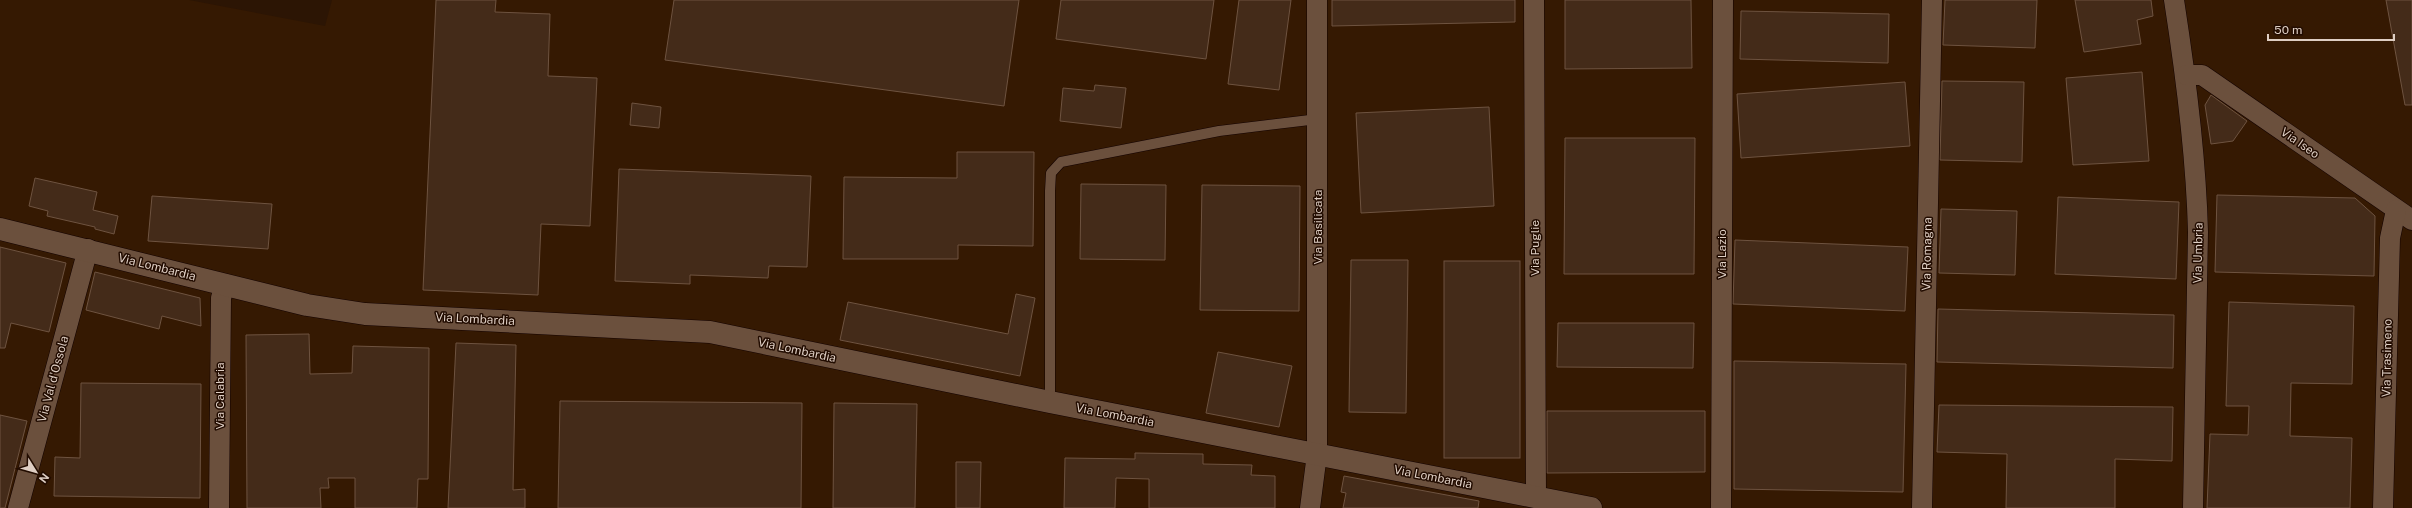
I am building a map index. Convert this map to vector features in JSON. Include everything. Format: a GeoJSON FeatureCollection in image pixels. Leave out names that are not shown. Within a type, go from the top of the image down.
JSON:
{"type":"FeatureCollection","features":[{"type":"Feature","properties":{"kind":"street","name":"Via Basilicata"},"geometry":{"type":"LineString","coordinates":[[1310,508],[1317,454],[1317,0]]}},
{"type":"Feature","properties":{"kind":"street","name":"Via Puglie"},"geometry":{"type":"LineString","coordinates":[[1534,0],[1536,497]]}},
{"type":"Feature","properties":{"kind":"street","name":"Via Lazio"},"geometry":{"type":"LineString","coordinates":[[1721,508],[1723,0]]}},
{"type":"Feature","properties":{"kind":"street","name":"Via Romagna"},"geometry":{"type":"LineString","coordinates":[[1922,508],[1932,0]]}},
{"type":"Feature","properties":{"kind":"street","name":"Via Umbria"},"geometry":{"type":"LineString","coordinates":[[2174,0],[2186,75],[2197,190],[2198,232],[2193,508]]}},
{"type":"Feature","properties":{"kind":"street","name":"Via Iseo"},"geometry":{"type":"LineString","coordinates":[[2186,75],[2202,75],[2404,215]]}},
{"type":"Feature","properties":{"kind":"street","name":"Via Trasimeno"},"geometry":{"type":"LineString","coordinates":[[2383,508],[2390,238],[2404,215]]}},
{"type":"Feature","properties":{"kind":"street","name":"Via Lombardia"},"geometry":{"type":"LineString","coordinates":[[0,229],[88,249],[307,305],[365,314],[710,332],[1050,402],[1591,508]]}},
{"type":"Feature","properties":{"kind":"street","name":"Via Val d'Ossola"},"geometry":{"type":"LineString","coordinates":[[18,508],[88,249]]}},
{"type":"Feature","properties":{"kind":"street","name":"Via Calabria"},"geometry":{"type":"LineString","coordinates":[[220,508],[221,298],[225,284]]}},
{"type":"Feature","properties":{"kind":"lane"},"geometry":{"type":"LineString","coordinates":[[1050,402],[1051,173],[1061,162],[1219,131],[1318,119]]}},
{"type":"Feature","properties":{"kind":"shaded area"},"geometry":{"type":"Polygon","coordinates":[[[0,0],[189,0],[325,26],[332,0],[2412,0],[2412,508],[0,508],[0,0]]]}},
{"type":"Feature","properties":{"kind":"building"},"geometry":{"type":"Polygon","coordinates":[[[436,0],[496,0],[495,12],[550,14],[548,76],[597,78],[590,226],[541,224],[538,295],[423,290],[436,0]]]}},
{"type":"Feature","properties":{"kind":"building"},"geometry":{"type":"Polygon","coordinates":[[[674,0],[1019,0],[1004,106],[665,60],[674,0]]]}},
{"type":"Feature","properties":{"kind":"building"},"geometry":{"type":"Polygon","coordinates":[[[1061,0],[1214,0],[1206,59],[1056,39],[1061,0]]]}},
{"type":"Feature","properties":{"kind":"building"},"geometry":{"type":"Polygon","coordinates":[[[1239,0],[1291,0],[1279,90],[1228,84],[1239,0]]]}},
{"type":"Feature","properties":{"kind":"building"},"geometry":{"type":"Polygon","coordinates":[[[1332,0],[1515,0],[1515,22],[1332,26],[1332,0]]]}},
{"type":"Feature","properties":{"kind":"building"},"geometry":{"type":"Polygon","coordinates":[[[1565,0],[1691,0],[1692,68],[1565,69],[1565,0]]]}},
{"type":"Feature","properties":{"kind":"building"},"geometry":{"type":"Polygon","coordinates":[[[1945,0],[2037,0],[2035,48],[1943,45],[1945,0]]]}},
{"type":"Feature","properties":{"kind":"building"},"geometry":{"type":"Polygon","coordinates":[[[2075,0],[2151,0],[2153,16],[2137,20],[2141,44],[2084,52],[2075,0]]]}},
{"type":"Feature","properties":{"kind":"building"},"geometry":{"type":"Polygon","coordinates":[[[2386,0],[2412,0],[2412,105],[2405,105],[2386,0]]]}},
{"type":"Feature","properties":{"kind":"building"},"geometry":{"type":"Polygon","coordinates":[[[1741,11],[1889,14],[1888,63],[1740,59],[1741,11]]]}},
{"type":"Feature","properties":{"kind":"building"},"geometry":{"type":"Polygon","coordinates":[[[2142,72],[2149,161],[2073,165],[2066,78],[2142,72]]]}},
{"type":"Feature","properties":{"kind":"building"},"geometry":{"type":"Polygon","coordinates":[[[1942,81],[2024,82],[2022,162],[1940,160],[1942,81]]]}},
{"type":"Feature","properties":{"kind":"building"},"geometry":{"type":"Polygon","coordinates":[[[1905,82],[1910,146],[1741,158],[1737,94],[1905,82]]]}},
{"type":"Feature","properties":{"kind":"building"},"geometry":{"type":"Polygon","coordinates":[[[1095,85],[1126,88],[1121,128],[1060,121],[1063,88],[1094,91],[1095,85]]]}},
{"type":"Feature","properties":{"kind":"building"},"geometry":{"type":"Polygon","coordinates":[[[2211,95],[2247,121],[2233,141],[2211,144],[2205,105],[2211,95]]]}},
{"type":"Feature","properties":{"kind":"building"},"geometry":{"type":"Polygon","coordinates":[[[632,103],[661,107],[659,128],[630,125],[632,103]]]}},
{"type":"Feature","properties":{"kind":"building"},"geometry":{"type":"Polygon","coordinates":[[[1489,107],[1494,206],[1361,213],[1356,113],[1489,107]]]}},
{"type":"Feature","properties":{"kind":"building"},"geometry":{"type":"Polygon","coordinates":[[[1565,138],[1695,138],[1694,274],[1564,274],[1565,138]]]}},
{"type":"Feature","properties":{"kind":"building"},"geometry":{"type":"Polygon","coordinates":[[[957,152],[1034,152],[1033,246],[958,245],[958,259],[843,259],[844,177],[957,178],[957,152]]]}},
{"type":"Feature","properties":{"kind":"building"},"geometry":{"type":"Polygon","coordinates":[[[619,169],[811,176],[807,267],[769,266],[768,278],[690,275],[690,284],[615,281],[619,169]]]}},
{"type":"Feature","properties":{"kind":"building"},"geometry":{"type":"Polygon","coordinates":[[[35,178],[97,192],[93,210],[118,216],[114,234],[95,229],[95,227],[47,216],[48,211],[29,206],[35,178]]]}},
{"type":"Feature","properties":{"kind":"building"},"geometry":{"type":"Polygon","coordinates":[[[1081,184],[1166,185],[1165,260],[1080,259],[1081,184]]]}},
{"type":"Feature","properties":{"kind":"building"},"geometry":{"type":"Polygon","coordinates":[[[1202,185],[1300,186],[1299,311],[1200,310],[1202,185]]]}},
{"type":"Feature","properties":{"kind":"building"},"geometry":{"type":"Polygon","coordinates":[[[2217,195],[2355,198],[2375,216],[2374,276],[2215,272],[2217,195]]]}},
{"type":"Feature","properties":{"kind":"building"},"geometry":{"type":"Polygon","coordinates":[[[152,196],[272,204],[268,249],[148,241],[152,196]]]}},
{"type":"Feature","properties":{"kind":"building"},"geometry":{"type":"Polygon","coordinates":[[[2058,197],[2179,202],[2176,279],[2055,274],[2058,197]]]}},
{"type":"Feature","properties":{"kind":"building"},"geometry":{"type":"Polygon","coordinates":[[[1941,209],[2017,211],[2015,275],[1939,273],[1941,209]]]}},
{"type":"Feature","properties":{"kind":"building"},"geometry":{"type":"Polygon","coordinates":[[[1735,240],[1908,247],[1905,311],[1733,304],[1735,240]]]}},
{"type":"Feature","properties":{"kind":"building"},"geometry":{"type":"Polygon","coordinates":[[[0,247],[66,263],[49,332],[11,323],[5,348],[0,348],[0,247]]]}},
{"type":"Feature","properties":{"kind":"building"},"geometry":{"type":"Polygon","coordinates":[[[1351,260],[1408,260],[1406,413],[1349,412],[1351,260]]]}},
{"type":"Feature","properties":{"kind":"building"},"geometry":{"type":"Polygon","coordinates":[[[1444,261],[1520,261],[1520,458],[1444,458],[1444,261]]]}},
{"type":"Feature","properties":{"kind":"building"},"geometry":{"type":"Polygon","coordinates":[[[95,272],[200,298],[201,326],[162,316],[159,329],[86,310],[95,272]]]}},
{"type":"Feature","properties":{"kind":"building"},"geometry":{"type":"Polygon","coordinates":[[[1016,294],[1035,298],[1020,376],[840,340],[848,302],[1008,334],[1016,294]]]}},
{"type":"Feature","properties":{"kind":"building"},"geometry":{"type":"Polygon","coordinates":[[[2229,302],[2354,306],[2352,384],[2291,383],[2290,436],[2352,438],[2350,508],[2207,508],[2210,434],[2248,435],[2249,406],[2226,406],[2229,302]]]}},
{"type":"Feature","properties":{"kind":"building"},"geometry":{"type":"Polygon","coordinates":[[[1938,309],[2174,315],[2173,368],[1937,362],[1938,309]]]}},
{"type":"Feature","properties":{"kind":"building"},"geometry":{"type":"Polygon","coordinates":[[[1558,323],[1694,323],[1693,368],[1557,367],[1558,323]]]}},
{"type":"Feature","properties":{"kind":"building"},"geometry":{"type":"Polygon","coordinates":[[[309,334],[310,374],[352,373],[353,346],[429,348],[428,479],[418,479],[417,508],[355,508],[355,478],[328,478],[329,488],[320,488],[321,508],[247,508],[246,335],[309,334]]]}},
{"type":"Feature","properties":{"kind":"building"},"geometry":{"type":"Polygon","coordinates":[[[456,343],[516,345],[513,490],[525,489],[525,508],[448,508],[456,343]]]}},
{"type":"Feature","properties":{"kind":"building"},"geometry":{"type":"Polygon","coordinates":[[[1218,352],[1292,366],[1279,427],[1206,413],[1218,352]]]}},
{"type":"Feature","properties":{"kind":"building"},"geometry":{"type":"Polygon","coordinates":[[[1734,361],[1906,364],[1903,492],[1734,489],[1734,361]]]}},
{"type":"Feature","properties":{"kind":"building"},"geometry":{"type":"Polygon","coordinates":[[[81,383],[201,384],[200,498],[54,496],[55,457],[80,458],[81,383]]]}},
{"type":"Feature","properties":{"kind":"building"},"geometry":{"type":"Polygon","coordinates":[[[560,401],[802,403],[801,508],[558,508],[560,401]]]}},
{"type":"Feature","properties":{"kind":"building"},"geometry":{"type":"Polygon","coordinates":[[[834,403],[917,404],[915,508],[833,508],[834,403]]]}},
{"type":"Feature","properties":{"kind":"building"},"geometry":{"type":"Polygon","coordinates":[[[1939,405],[2173,407],[2172,461],[2115,459],[2115,508],[2006,508],[2007,454],[1937,452],[1939,405]]]}},
{"type":"Feature","properties":{"kind":"building"},"geometry":{"type":"Polygon","coordinates":[[[1547,411],[1705,411],[1705,472],[1547,473],[1547,411]]]}},
{"type":"Feature","properties":{"kind":"building"},"geometry":{"type":"Polygon","coordinates":[[[0,415],[27,421],[5,508],[0,508],[0,415]]]}},
{"type":"Feature","properties":{"kind":"building"},"geometry":{"type":"Polygon","coordinates":[[[1135,453],[1203,454],[1203,464],[1252,465],[1251,475],[1275,476],[1275,508],[1149,508],[1149,479],[1116,478],[1115,508],[1064,508],[1065,458],[1135,459],[1135,453]]]}},
{"type":"Feature","properties":{"kind":"building"},"geometry":{"type":"Polygon","coordinates":[[[956,462],[981,462],[980,508],[956,508],[956,462]]]}},
{"type":"Feature","properties":{"kind":"building"},"geometry":{"type":"Polygon","coordinates":[[[1344,476],[1479,501],[1478,508],[1343,508],[1346,493],[1341,492],[1344,476]]]}}]}
